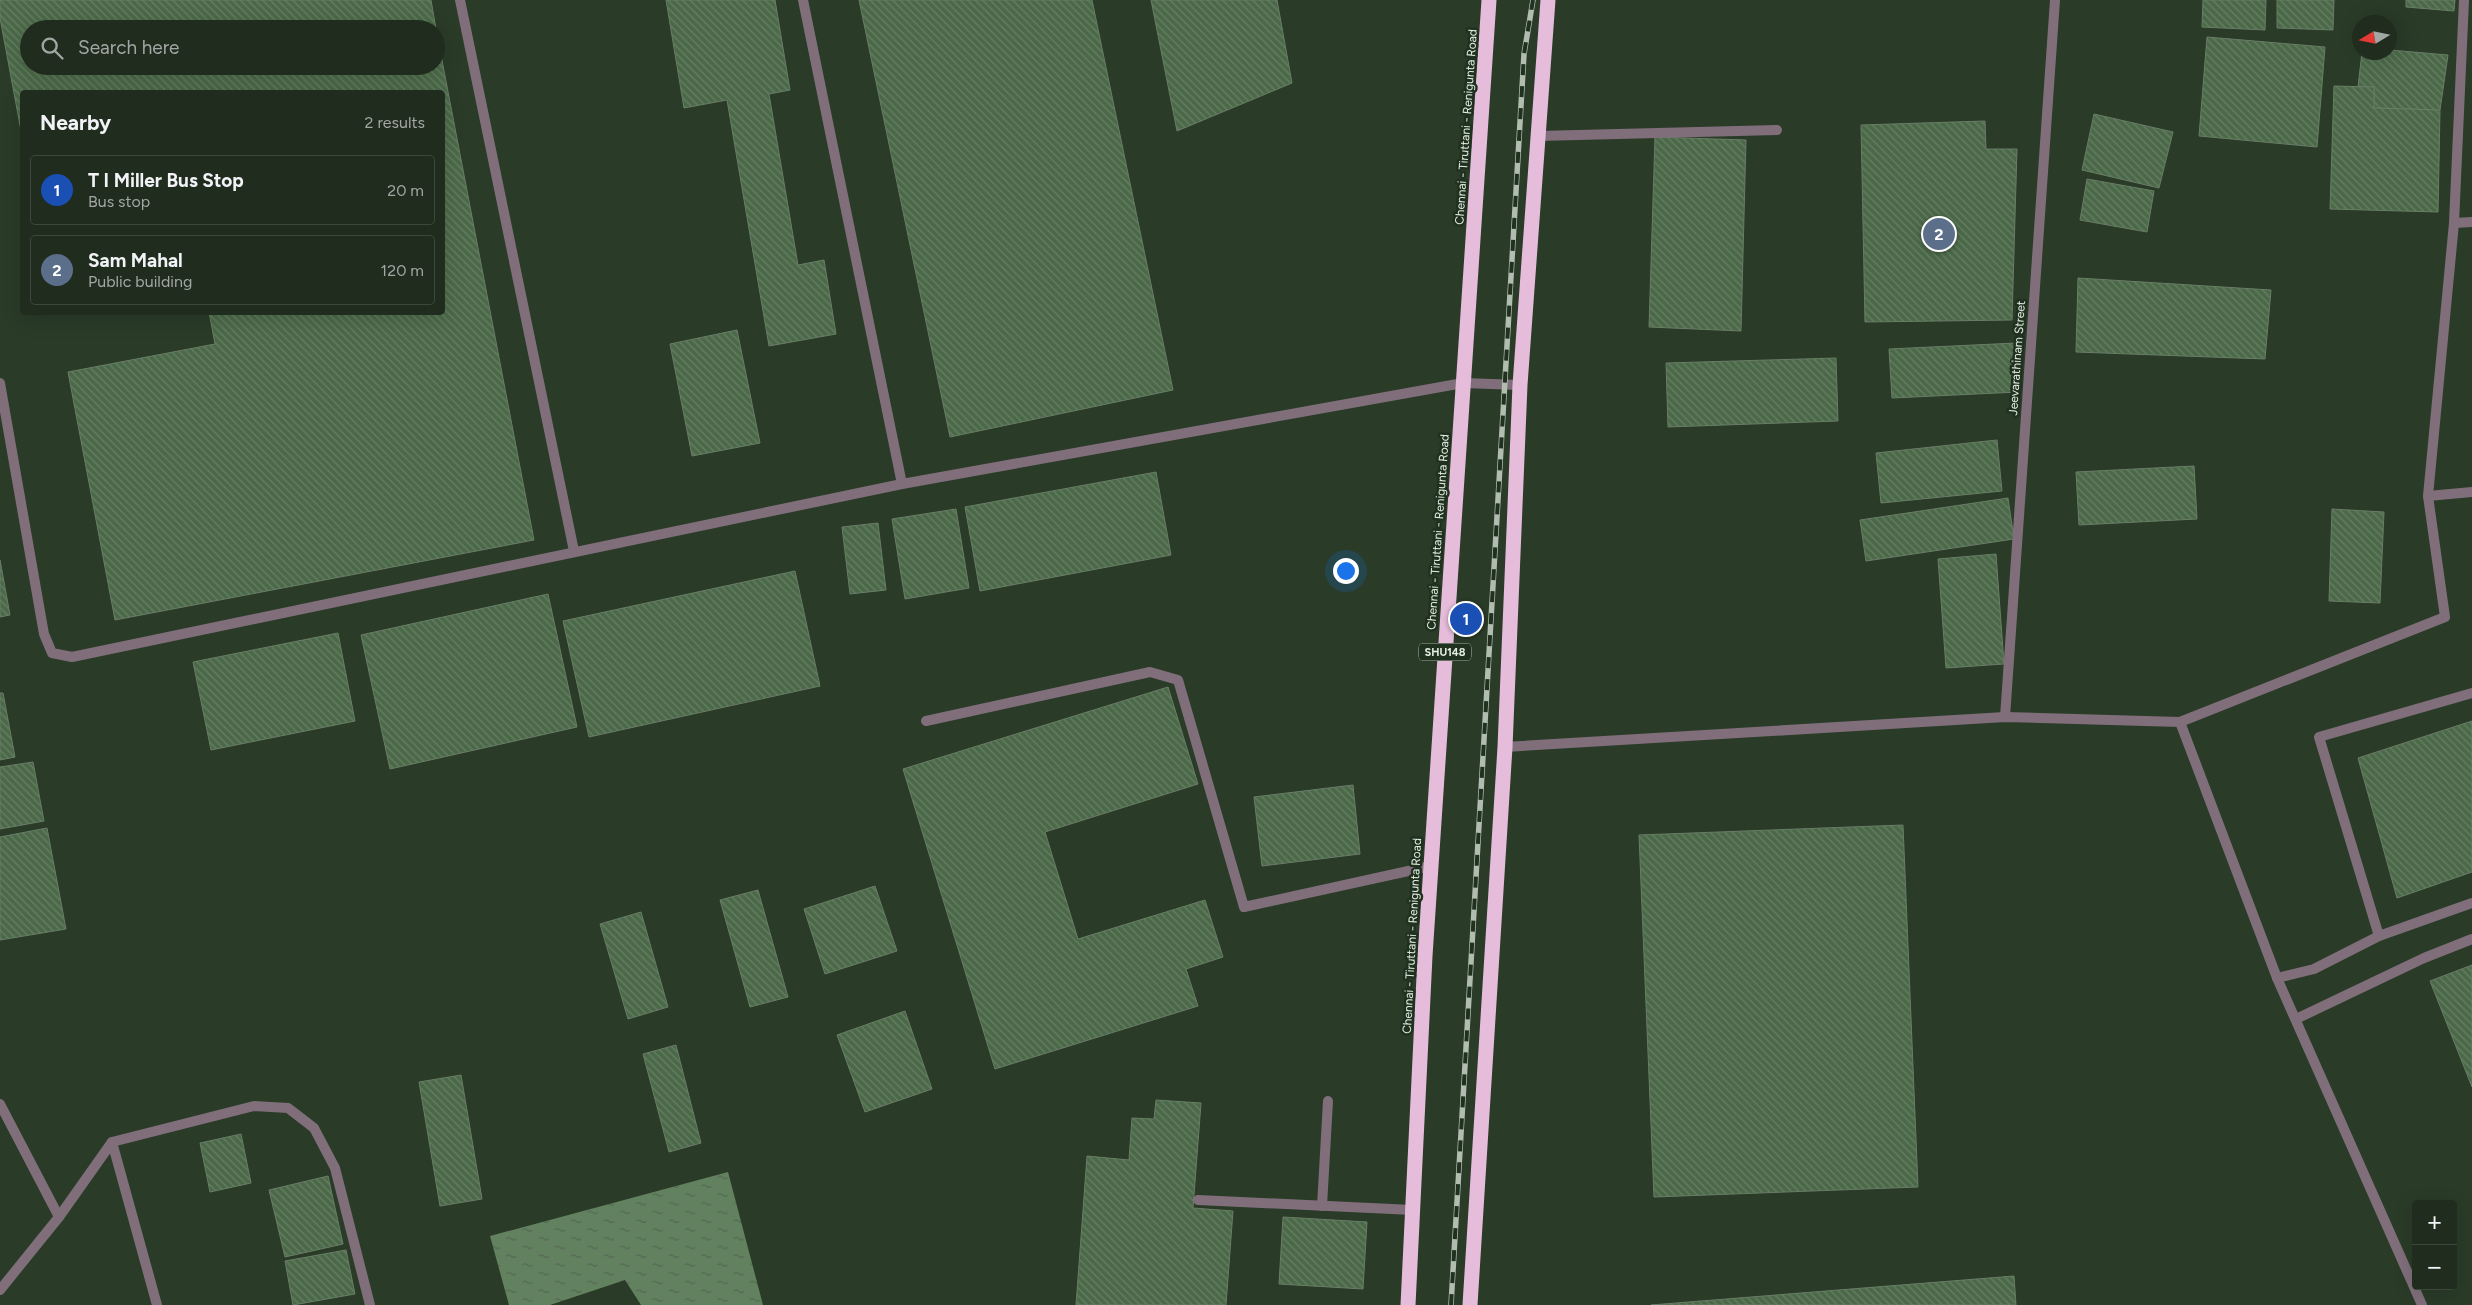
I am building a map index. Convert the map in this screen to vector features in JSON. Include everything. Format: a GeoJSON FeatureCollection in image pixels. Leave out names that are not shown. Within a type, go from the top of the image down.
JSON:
{"type":"FeatureCollection","features":[{"type":"Feature","properties":{"kind":"highway","name":"Chennai - Tiruttani - Renigunta Road"},"geometry":{"type":"LineString","coordinates":[[1408,1305],[1431,866],[1489,0]]}},
{"type":"Feature","properties":{"kind":"highway"},"geometry":{"type":"LineString","coordinates":[[1470,1305],[1505,747],[1520,386],[1548,0]]}},
{"type":"Feature","properties":{"kind":"street"},"geometry":{"type":"LineString","coordinates":[[460,0],[574,551]]}},
{"type":"Feature","properties":{"kind":"street"},"geometry":{"type":"LineString","coordinates":[[802,0],[902,484]]}},
{"type":"Feature","properties":{"kind":"street","name":"Jeevarathinam Street"},"geometry":{"type":"LineString","coordinates":[[2005,717],[2055,0]]}},
{"type":"Feature","properties":{"kind":"street"},"geometry":{"type":"LineString","coordinates":[[1505,747],[2005,717],[2180,722],[2445,617],[2428,496],[2454,222],[2464,0]]}},
{"type":"Feature","properties":{"kind":"street"},"geometry":{"type":"LineString","coordinates":[[1538,136],[1777,130]]}},
{"type":"Feature","properties":{"kind":"street"},"geometry":{"type":"LineString","coordinates":[[2454,222],[2472,222]]}},
{"type":"Feature","properties":{"kind":"street"},"geometry":{"type":"LineString","coordinates":[[0,383],[44,634],[52,653],[72,657],[902,484],[1463,383],[1520,386]]}},
{"type":"Feature","properties":{"kind":"street"},"geometry":{"type":"LineString","coordinates":[[2428,496],[2472,492]]}},
{"type":"Feature","properties":{"kind":"street"},"geometry":{"type":"LineString","coordinates":[[926,721],[1150,672],[1178,680],[1244,907],[1431,866]]}},
{"type":"Feature","properties":{"kind":"street"},"geometry":{"type":"LineString","coordinates":[[2379,936],[2318,737],[2472,693]]}},
{"type":"Feature","properties":{"kind":"street"},"geometry":{"type":"LineString","coordinates":[[2180,722],[2277,978],[2422,1305]]}},
{"type":"Feature","properties":{"kind":"street"},"geometry":{"type":"LineString","coordinates":[[2277,978],[2314,969],[2379,936],[2472,903]]}},
{"type":"Feature","properties":{"kind":"street"},"geometry":{"type":"LineString","coordinates":[[2296,1020],[2424,958],[2472,939]]}},
{"type":"Feature","properties":{"kind":"street"},"geometry":{"type":"LineString","coordinates":[[1322,1206],[1328,1101]]}},
{"type":"Feature","properties":{"kind":"street"},"geometry":{"type":"LineString","coordinates":[[0,1104],[59,1217]]}},
{"type":"Feature","properties":{"kind":"street"},"geometry":{"type":"LineString","coordinates":[[0,1290],[59,1217],[112,1142],[254,1106],[288,1108],[314,1128],[336,1168],[370,1305]]}},
{"type":"Feature","properties":{"kind":"street"},"geometry":{"type":"LineString","coordinates":[[112,1142],[157,1305]]}},
{"type":"Feature","properties":{"kind":"street"},"geometry":{"type":"LineString","coordinates":[[1198,1200],[1413,1210]]}},
{"type":"Feature","properties":{"kind":"water"},"geometry":{"type":"Polygon","coordinates":[[[728,1172],[763,1305],[641,1305],[625,1280],[550,1305],[509,1305],[490,1236],[728,1172]]]}},
{"type":"Feature","properties":{"kind":"building"},"geometry":{"type":"Polygon","coordinates":[[[0,0],[431,0],[434,20],[20,20],[20,75],[445,75],[534,540],[115,620],[68,372],[215,344],[210,315],[445,315],[445,90],[20,90],[20,125],[0,18],[0,0]]]}},
{"type":"Feature","properties":{"kind":"building"},"geometry":{"type":"Polygon","coordinates":[[[666,0],[775,0],[790,90],[769,94],[798,265],[824,260],[836,334],[769,346],[727,100],[684,108],[666,0]]]}},
{"type":"Feature","properties":{"kind":"building"},"geometry":{"type":"Polygon","coordinates":[[[859,0],[1092,0],[1173,390],[950,437],[859,0]]]}},
{"type":"Feature","properties":{"kind":"building"},"geometry":{"type":"Polygon","coordinates":[[[1151,0],[1277,0],[1292,83],[1177,131],[1151,0]]]}},
{"type":"Feature","properties":{"kind":"building"},"geometry":{"type":"Polygon","coordinates":[[[2203,0],[2266,0],[2265,30],[2202,27],[2203,0]]]}},
{"type":"Feature","properties":{"kind":"building"},"geometry":{"type":"Polygon","coordinates":[[[2277,0],[2334,0],[2333,30],[2277,28],[2277,0]]]}},
{"type":"Feature","properties":{"kind":"building"},"geometry":{"type":"Polygon","coordinates":[[[2406,0],[2455,0],[2454,11],[2406,7],[2406,0]]]}},
{"type":"Feature","properties":{"kind":"building"},"geometry":{"type":"Polygon","coordinates":[[[2207,37],[2325,47],[2317,147],[2199,136],[2207,37]]]}},
{"type":"Feature","properties":{"kind":"building"},"geometry":{"type":"Polygon","coordinates":[[[2397,51],[2448,55],[2440,110],[2374,108],[2374,87],[2358,87],[2361,60],[2397,60],[2397,51]]]}},
{"type":"Feature","properties":{"kind":"building"},"geometry":{"type":"Polygon","coordinates":[[[2334,86],[2374,87],[2374,108],[2440,110],[2438,212],[2330,209],[2334,86]]]}},
{"type":"Feature","properties":{"kind":"building"},"geometry":{"type":"Polygon","coordinates":[[[2094,114],[2173,132],[2159,188],[2082,170],[2094,114]]]}},
{"type":"Feature","properties":{"kind":"building"},"geometry":{"type":"Polygon","coordinates":[[[1985,121],[1986,149],[2017,149],[2012,320],[1865,322],[1861,125],[1985,121]]]}},
{"type":"Feature","properties":{"kind":"building"},"geometry":{"type":"Polygon","coordinates":[[[1655,137],[1746,140],[1741,331],[1649,327],[1655,137]]]}},
{"type":"Feature","properties":{"kind":"building"},"geometry":{"type":"Polygon","coordinates":[[[2087,179],[2154,191],[2147,232],[2080,220],[2087,179]]]}},
{"type":"Feature","properties":{"kind":"building"},"geometry":{"type":"Polygon","coordinates":[[[2078,278],[2271,290],[2265,359],[2076,352],[2078,278]]]}},
{"type":"Feature","properties":{"kind":"building"},"geometry":{"type":"Polygon","coordinates":[[[737,330],[760,443],[692,456],[670,344],[737,330]]]}},
{"type":"Feature","properties":{"kind":"building"},"geometry":{"type":"Polygon","coordinates":[[[2016,343],[2018,392],[1892,398],[1889,349],[2016,343]]]}},
{"type":"Feature","properties":{"kind":"building"},"geometry":{"type":"Polygon","coordinates":[[[1836,358],[1838,421],[1668,427],[1666,363],[1836,358]]]}},
{"type":"Feature","properties":{"kind":"building"},"geometry":{"type":"Polygon","coordinates":[[[1997,440],[2002,491],[1881,503],[1876,453],[1997,440]]]}},
{"type":"Feature","properties":{"kind":"building"},"geometry":{"type":"Polygon","coordinates":[[[2194,466],[2197,519],[2079,525],[2076,472],[2194,466]]]}},
{"type":"Feature","properties":{"kind":"building"},"geometry":{"type":"Polygon","coordinates":[[[1156,472],[1171,555],[980,591],[965,507],[1156,472]]]}},
{"type":"Feature","properties":{"kind":"building"},"geometry":{"type":"Polygon","coordinates":[[[2008,498],[2014,539],[1866,561],[1860,520],[2008,498]]]}},
{"type":"Feature","properties":{"kind":"building"},"geometry":{"type":"Polygon","coordinates":[[[956,509],[969,588],[905,599],[892,519],[956,509]]]}},
{"type":"Feature","properties":{"kind":"building"},"geometry":{"type":"Polygon","coordinates":[[[2332,509],[2384,512],[2380,603],[2329,601],[2332,509]]]}},
{"type":"Feature","properties":{"kind":"building"},"geometry":{"type":"Polygon","coordinates":[[[878,523],[886,590],[850,594],[842,527],[878,523]]]}},
{"type":"Feature","properties":{"kind":"building"},"geometry":{"type":"Polygon","coordinates":[[[1996,554],[2004,664],[1946,668],[1938,559],[1996,554]]]}},
{"type":"Feature","properties":{"kind":"building"},"geometry":{"type":"Polygon","coordinates":[[[0,560],[10,615],[0,617],[0,560]]]}},
{"type":"Feature","properties":{"kind":"building"},"geometry":{"type":"Polygon","coordinates":[[[795,571],[820,686],[589,737],[563,621],[795,571]]]}},
{"type":"Feature","properties":{"kind":"building"},"geometry":{"type":"Polygon","coordinates":[[[548,594],[577,727],[390,769],[361,635],[548,594]]]}},
{"type":"Feature","properties":{"kind":"building"},"geometry":{"type":"Polygon","coordinates":[[[338,633],[355,721],[211,750],[193,662],[338,633]]]}},
{"type":"Feature","properties":{"kind":"building"},"geometry":{"type":"Polygon","coordinates":[[[1168,687],[1198,784],[1045,832],[1078,939],[1205,900],[1223,957],[1186,969],[1198,1006],[995,1069],[903,769],[1168,687]]]}},
{"type":"Feature","properties":{"kind":"building"},"geometry":{"type":"Polygon","coordinates":[[[0,693],[3,693],[15,757],[0,760],[0,693]]]}},
{"type":"Feature","properties":{"kind":"building"},"geometry":{"type":"Polygon","coordinates":[[[2472,721],[2472,872],[2397,898],[2358,758],[2472,721]]]}},
{"type":"Feature","properties":{"kind":"building"},"geometry":{"type":"Polygon","coordinates":[[[33,762],[44,821],[0,829],[0,767],[33,762]]]}},
{"type":"Feature","properties":{"kind":"building"},"geometry":{"type":"Polygon","coordinates":[[[1353,785],[1360,854],[1262,866],[1254,797],[1353,785]]]}},
{"type":"Feature","properties":{"kind":"building"},"geometry":{"type":"Polygon","coordinates":[[[1903,825],[1918,1187],[1654,1197],[1639,835],[1903,825]]]}},
{"type":"Feature","properties":{"kind":"building"},"geometry":{"type":"Polygon","coordinates":[[[47,828],[66,929],[0,940],[0,837],[47,828]]]}},
{"type":"Feature","properties":{"kind":"building"},"geometry":{"type":"Polygon","coordinates":[[[875,886],[897,951],[825,974],[804,909],[875,886]]]}},
{"type":"Feature","properties":{"kind":"building"},"geometry":{"type":"Polygon","coordinates":[[[758,890],[788,997],[750,1007],[720,900],[758,890]]]}},
{"type":"Feature","properties":{"kind":"building"},"geometry":{"type":"Polygon","coordinates":[[[641,912],[668,1007],[628,1019],[600,924],[641,912]]]}},
{"type":"Feature","properties":{"kind":"building"},"geometry":{"type":"Polygon","coordinates":[[[2472,965],[2472,1087],[2430,981],[2472,965]]]}},
{"type":"Feature","properties":{"kind":"building"},"geometry":{"type":"Polygon","coordinates":[[[905,1011],[932,1089],[865,1112],[837,1035],[905,1011]]]}},
{"type":"Feature","properties":{"kind":"building"},"geometry":{"type":"Polygon","coordinates":[[[676,1045],[701,1143],[669,1152],[643,1054],[676,1045]]]}},
{"type":"Feature","properties":{"kind":"building"},"geometry":{"type":"Polygon","coordinates":[[[461,1075],[482,1199],[440,1206],[419,1082],[461,1075]]]}},
{"type":"Feature","properties":{"kind":"building"},"geometry":{"type":"Polygon","coordinates":[[[1156,1100],[1201,1103],[1193,1208],[1233,1211],[1226,1305],[1076,1305],[1087,1156],[1129,1160],[1132,1118],[1154,1119],[1156,1100]]]}},
{"type":"Feature","properties":{"kind":"building"},"geometry":{"type":"Polygon","coordinates":[[[241,1134],[251,1183],[210,1192],[200,1143],[241,1134]]]}},
{"type":"Feature","properties":{"kind":"building"},"geometry":{"type":"Polygon","coordinates":[[[328,1176],[343,1244],[285,1257],[269,1190],[328,1176]]]}},
{"type":"Feature","properties":{"kind":"building"},"geometry":{"type":"Polygon","coordinates":[[[1283,1217],[1367,1222],[1363,1289],[1279,1284],[1283,1217]]]}},
{"type":"Feature","properties":{"kind":"building"},"geometry":{"type":"Polygon","coordinates":[[[346,1250],[355,1294],[293,1305],[285,1261],[346,1250]]]}},
{"type":"Feature","properties":{"kind":"building"},"geometry":{"type":"Polygon","coordinates":[[[2014,1276],[2016,1305],[1651,1305],[2014,1276]]]}},
{"type":"Feature","properties":{"kind":"railway"},"geometry":{"type":"LineString","coordinates":[[1451,1305],[1524,54],[1533,0]]}},
{"type":"Feature","properties":{"kind":"place","name":"Sam Mahal"},"geometry":{"type":"Point","coordinates":[1939,234]}},
{"type":"Feature","properties":{"kind":"place","name":"T I Miller Bus Stop"},"geometry":{"type":"Point","coordinates":[1466,619]}}]}
